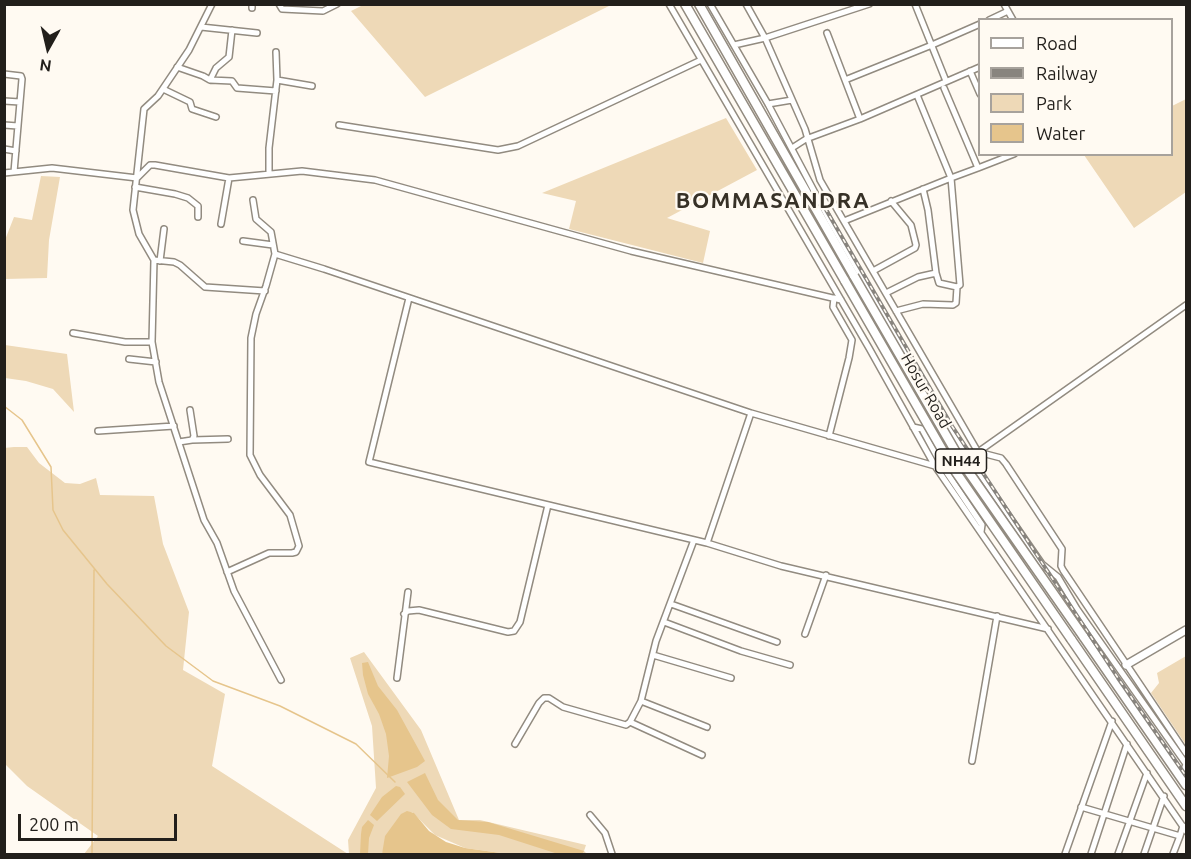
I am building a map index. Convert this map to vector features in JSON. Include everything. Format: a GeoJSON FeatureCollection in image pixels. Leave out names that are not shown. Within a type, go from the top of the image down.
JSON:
{"type":"FeatureCollection","features":[{"type":"Feature","properties":{"kind":"highway","name":"Hosur Road"},"geometry":{"type":"LineString","coordinates":[[685,4],[951,465],[1186,806]]}},
{"type":"Feature","properties":{"kind":"highway","name":"Hosur Road"},"geometry":{"type":"LineString","coordinates":[[699,4],[961,461],[1184,781]]}},
{"type":"Feature","properties":{"kind":"main road"},"geometry":{"type":"LineString","coordinates":[[1126,665],[1186,630]]}},
{"type":"Feature","properties":{"kind":"street"},"geometry":{"type":"LineString","coordinates":[[157,261],[139,234],[132,210],[144,109],[163,89],[201,27],[212,4]]}},
{"type":"Feature","properties":{"kind":"street"},"geometry":{"type":"LineString","coordinates":[[279,4],[282,9],[308,8],[322,11],[337,4]]}},
{"type":"Feature","properties":{"kind":"street"},"geometry":{"type":"LineString","coordinates":[[710,4],[946,425],[1042,564],[1058,577],[1186,764],[1184,781]]}},
{"type":"Feature","properties":{"kind":"street"},"geometry":{"type":"LineString","coordinates":[[746,4],[765,38],[805,129],[806,139],[820,180],[978,452],[1001,458],[1006,464],[1062,549],[1061,566],[1186,753]]}},
{"type":"Feature","properties":{"kind":"street"},"geometry":{"type":"LineString","coordinates":[[734,45],[765,38],[869,4]]}},
{"type":"Feature","properties":{"kind":"street"},"geometry":{"type":"LineString","coordinates":[[915,4],[946,81]]}},
{"type":"Feature","properties":{"kind":"street"},"geometry":{"type":"LineString","coordinates":[[1004,4],[1012,18]]}},
{"type":"Feature","properties":{"kind":"street"},"geometry":{"type":"LineString","coordinates":[[670,5],[913,427],[1004,568],[1185,828],[1173,855]]}},
{"type":"Feature","properties":{"kind":"street"},"geometry":{"type":"LineString","coordinates":[[993,18],[1008,11]]}},
{"type":"Feature","properties":{"kind":"street"},"geometry":{"type":"LineString","coordinates":[[845,80],[978,25]]}},
{"type":"Feature","properties":{"kind":"street"},"geometry":{"type":"LineString","coordinates":[[201,27],[257,33]]}},
{"type":"Feature","properties":{"kind":"street"},"geometry":{"type":"LineString","coordinates":[[210,80],[216,68],[228,57],[232,30]]}},
{"type":"Feature","properties":{"kind":"street"},"geometry":{"type":"LineString","coordinates":[[827,33],[860,119]]}},
{"type":"Feature","properties":{"kind":"street"},"geometry":{"type":"LineString","coordinates":[[269,173],[269,148],[277,80],[276,52]]}},
{"type":"Feature","properties":{"kind":"street"},"geometry":{"type":"LineString","coordinates":[[339,125],[498,150],[518,146],[701,60]]}},
{"type":"Feature","properties":{"kind":"street"},"geometry":{"type":"LineString","coordinates":[[177,67],[210,80],[232,81],[237,88],[276,91]]}},
{"type":"Feature","properties":{"kind":"street"},"geometry":{"type":"LineString","coordinates":[[792,148],[806,139],[860,119],[978,68]]}},
{"type":"Feature","properties":{"kind":"street"},"geometry":{"type":"LineString","coordinates":[[970,71],[978,89]]}},
{"type":"Feature","properties":{"kind":"street"},"geometry":{"type":"LineString","coordinates":[[4,74],[21,76],[14,172]]}},
{"type":"Feature","properties":{"kind":"street"},"geometry":{"type":"LineString","coordinates":[[277,80],[312,86]]}},
{"type":"Feature","properties":{"kind":"street"},"geometry":{"type":"LineString","coordinates":[[944,88],[978,168]]}},
{"type":"Feature","properties":{"kind":"street"},"geometry":{"type":"LineString","coordinates":[[163,89],[190,102],[192,109],[216,117]]}},
{"type":"Feature","properties":{"kind":"street"},"geometry":{"type":"LineString","coordinates":[[896,311],[923,304],[953,305],[956,303],[957,287],[960,285],[951,178],[917,95]]}},
{"type":"Feature","properties":{"kind":"street"},"geometry":{"type":"LineString","coordinates":[[4,100],[20,102]]}},
{"type":"Feature","properties":{"kind":"street"},"geometry":{"type":"LineString","coordinates":[[768,104],[792,100]]}},
{"type":"Feature","properties":{"kind":"street"},"geometry":{"type":"LineString","coordinates":[[4,125],[18,126]]}},
{"type":"Feature","properties":{"kind":"street"},"geometry":{"type":"LineString","coordinates":[[4,149],[16,151]]}},
{"type":"Feature","properties":{"kind":"street"},"geometry":{"type":"LineString","coordinates":[[844,221],[1006,156]]}},
{"type":"Feature","properties":{"kind":"street"},"geometry":{"type":"LineString","coordinates":[[137,178],[150,165],[155,165],[229,178],[302,171],[375,180],[631,251],[841,300]]}},
{"type":"Feature","properties":{"kind":"street"},"geometry":{"type":"LineString","coordinates":[[4,173],[52,168],[137,178]]}},
{"type":"Feature","properties":{"kind":"street"},"geometry":{"type":"LineString","coordinates":[[221,224],[229,178]]}},
{"type":"Feature","properties":{"kind":"street"},"geometry":{"type":"LineString","coordinates":[[810,184],[820,180]]}},
{"type":"Feature","properties":{"kind":"street"},"geometry":{"type":"LineString","coordinates":[[135,187],[188,198],[198,206],[198,217]]}},
{"type":"Feature","properties":{"kind":"street"},"geometry":{"type":"LineString","coordinates":[[923,189],[939,283],[957,287]]}},
{"type":"Feature","properties":{"kind":"street"},"geometry":{"type":"LineString","coordinates":[[227,573],[269,553],[296,552],[299,546],[290,515],[260,475],[250,455],[251,338],[274,254],[271,232],[256,219],[253,200]]}},
{"type":"Feature","properties":{"kind":"street"},"geometry":{"type":"LineString","coordinates":[[873,271],[915,248],[916,245],[911,225],[891,201]]}},
{"type":"Feature","properties":{"kind":"street"},"geometry":{"type":"LineString","coordinates":[[164,229],[157,261],[152,342],[159,382],[204,520],[217,543],[234,591],[281,680]]}},
{"type":"Feature","properties":{"kind":"street"},"geometry":{"type":"LineString","coordinates":[[243,241],[273,245]]}},
{"type":"Feature","properties":{"kind":"street"},"geometry":{"type":"LineString","coordinates":[[274,254],[751,413],[938,465],[978,452],[1186,305]]}},
{"type":"Feature","properties":{"kind":"street"},"geometry":{"type":"LineString","coordinates":[[157,261],[174,262],[180,265],[205,287],[265,291]]}},
{"type":"Feature","properties":{"kind":"street"},"geometry":{"type":"LineString","coordinates":[[886,293],[918,277],[936,273]]}},
{"type":"Feature","properties":{"kind":"street"},"geometry":{"type":"LineString","coordinates":[[410,298],[369,462],[707,543],[781,566],[1048,629]]}},
{"type":"Feature","properties":{"kind":"street"},"geometry":{"type":"LineString","coordinates":[[829,436],[852,340],[833,307],[834,298]]}},
{"type":"Feature","properties":{"kind":"street"},"geometry":{"type":"LineString","coordinates":[[73,333],[125,342],[152,342]]}},
{"type":"Feature","properties":{"kind":"street"},"geometry":{"type":"LineString","coordinates":[[129,359],[156,362]]}},
{"type":"Feature","properties":{"kind":"street"},"geometry":{"type":"LineString","coordinates":[[190,410],[194,436],[192,440]]}},
{"type":"Feature","properties":{"kind":"street"},"geometry":{"type":"LineString","coordinates":[[707,543],[751,413]]}},
{"type":"Feature","properties":{"kind":"street"},"geometry":{"type":"LineString","coordinates":[[925,435],[946,425]]}},
{"type":"Feature","properties":{"kind":"street"},"geometry":{"type":"LineString","coordinates":[[98,431],[174,426]]}},
{"type":"Feature","properties":{"kind":"street"},"geometry":{"type":"LineString","coordinates":[[913,427],[922,429],[938,465]]}},
{"type":"Feature","properties":{"kind":"street"},"geometry":{"type":"LineString","coordinates":[[179,442],[228,439]]}},
{"type":"Feature","properties":{"kind":"street"},"geometry":{"type":"LineString","coordinates":[[404,614],[408,611],[419,610],[508,632],[514,631],[520,622],[548,505]]}},
{"type":"Feature","properties":{"kind":"street"},"geometry":{"type":"LineString","coordinates":[[630,722],[640,700],[645,677],[694,540]]}},
{"type":"Feature","properties":{"kind":"street"},"geometry":{"type":"LineString","coordinates":[[805,634],[825,575]]}},
{"type":"Feature","properties":{"kind":"street"},"geometry":{"type":"LineString","coordinates":[[397,678],[408,592]]}},
{"type":"Feature","properties":{"kind":"street"},"geometry":{"type":"LineString","coordinates":[[671,604],[777,642]]}},
{"type":"Feature","properties":{"kind":"street"},"geometry":{"type":"LineString","coordinates":[[972,761],[997,616]]}},
{"type":"Feature","properties":{"kind":"street"},"geometry":{"type":"LineString","coordinates":[[664,622],[741,651],[789,665]]}},
{"type":"Feature","properties":{"kind":"street"},"geometry":{"type":"LineString","coordinates":[[1107,651],[1114,647]]}},
{"type":"Feature","properties":{"kind":"street"},"geometry":{"type":"LineString","coordinates":[[653,655],[732,678]]}},
{"type":"Feature","properties":{"kind":"street"},"geometry":{"type":"LineString","coordinates":[[515,744],[539,703],[544,698],[549,698],[563,707],[626,724],[630,722],[702,755]]}},
{"type":"Feature","properties":{"kind":"street"},"geometry":{"type":"LineString","coordinates":[[640,700],[707,727]]}},
{"type":"Feature","properties":{"kind":"street"},"geometry":{"type":"LineString","coordinates":[[1065,855],[1112,721]]}},
{"type":"Feature","properties":{"kind":"street"},"geometry":{"type":"LineString","coordinates":[[1091,855],[1127,744]]}},
{"type":"Feature","properties":{"kind":"street"},"geometry":{"type":"LineString","coordinates":[[1119,855],[1147,773]]}},
{"type":"Feature","properties":{"kind":"street"},"geometry":{"type":"LineString","coordinates":[[1144,855],[1164,796]]}},
{"type":"Feature","properties":{"kind":"street"},"geometry":{"type":"LineString","coordinates":[[1081,807],[1180,836]]}},
{"type":"Feature","properties":{"kind":"street"},"geometry":{"type":"LineString","coordinates":[[590,815],[605,833],[612,855]]}},
{"type":"Feature","properties":{"kind":"green space"},"geometry":{"type":"Polygon","coordinates":[[[365,4],[611,5],[425,97],[351,11],[365,4]]]}},
{"type":"Feature","properties":{"kind":"green space"},"geometry":{"type":"Polygon","coordinates":[[[1186,99],[1186,192],[1134,228],[1085,156],[1173,156],[1173,106],[1186,99]]]}},
{"type":"Feature","properties":{"kind":"green space"},"geometry":{"type":"Polygon","coordinates":[[[726,118],[757,170],[667,218],[710,231],[703,263],[569,229],[576,201],[542,193],[726,118]]]}},
{"type":"Feature","properties":{"kind":"green space"},"geometry":{"type":"Polygon","coordinates":[[[41,176],[60,177],[49,240],[47,278],[5,279],[5,240],[14,217],[32,220],[41,176]]]}},
{"type":"Feature","properties":{"kind":"green space"},"geometry":{"type":"Polygon","coordinates":[[[5,345],[67,354],[74,412],[53,389],[5,378],[5,345]]]}},
{"type":"Feature","properties":{"kind":"green space"},"geometry":{"type":"Polygon","coordinates":[[[27,447],[39,463],[65,483],[80,484],[96,478],[100,495],[154,496],[163,544],[189,612],[183,670],[225,694],[212,766],[348,854],[84,854],[98,836],[27,786],[5,764],[4,448],[27,447]]]}},
{"type":"Feature","properties":{"kind":"green space"},"geometry":{"type":"Polygon","coordinates":[[[364,652],[421,730],[459,820],[480,820],[586,845],[584,851],[587,854],[508,854],[465,848],[435,835],[412,812],[382,854],[349,854],[348,840],[376,788],[372,726],[350,658],[364,652]]]}},
{"type":"Feature","properties":{"kind":"green space"},"geometry":{"type":"Polygon","coordinates":[[[1186,656],[1186,745],[1151,693],[1159,683],[1157,673],[1186,656]]]}},
{"type":"Feature","properties":{"kind":"water"},"geometry":{"type":"Polygon","coordinates":[[[368,662],[378,686],[397,710],[425,761],[417,767],[387,778],[389,756],[386,734],[379,714],[368,694],[363,675],[362,663],[368,662]]]}},
{"type":"Feature","properties":{"kind":"water"},"geometry":{"type":"Polygon","coordinates":[[[425,773],[438,800],[458,820],[488,822],[584,851],[582,854],[558,854],[499,835],[451,829],[432,815],[407,782],[425,773]]]}},
{"type":"Feature","properties":{"kind":"water"},"geometry":{"type":"Polygon","coordinates":[[[396,786],[400,787],[405,794],[377,821],[370,815],[382,797],[396,786]]]}},
{"type":"Feature","properties":{"kind":"water"},"geometry":{"type":"Polygon","coordinates":[[[407,811],[414,813],[429,831],[446,842],[465,848],[508,854],[382,854],[385,836],[401,814],[407,811]]]}},
{"type":"Feature","properties":{"kind":"water"},"geometry":{"type":"Polygon","coordinates":[[[368,820],[374,825],[369,838],[368,854],[360,854],[362,827],[368,820]]]}},
{"type":"Feature","properties":{"kind":"waterway"},"geometry":{"type":"LineString","coordinates":[[4,406],[22,420],[51,467],[53,510],[63,530],[107,584],[166,646],[213,681],[280,706],[356,744],[395,782]]}},
{"type":"Feature","properties":{"kind":"waterway"},"geometry":{"type":"LineString","coordinates":[[92,854],[94,570]]}},
{"type":"Feature","properties":{"kind":"railway"},"geometry":{"type":"LineString","coordinates":[[825,208],[952,426],[1118,678],[1186,776]]}},
{"type":"Feature","properties":{"kind":"district","name":"BOMMASANDRA"},"geometry":{"type":"Point","coordinates":[773,201]}}]}
